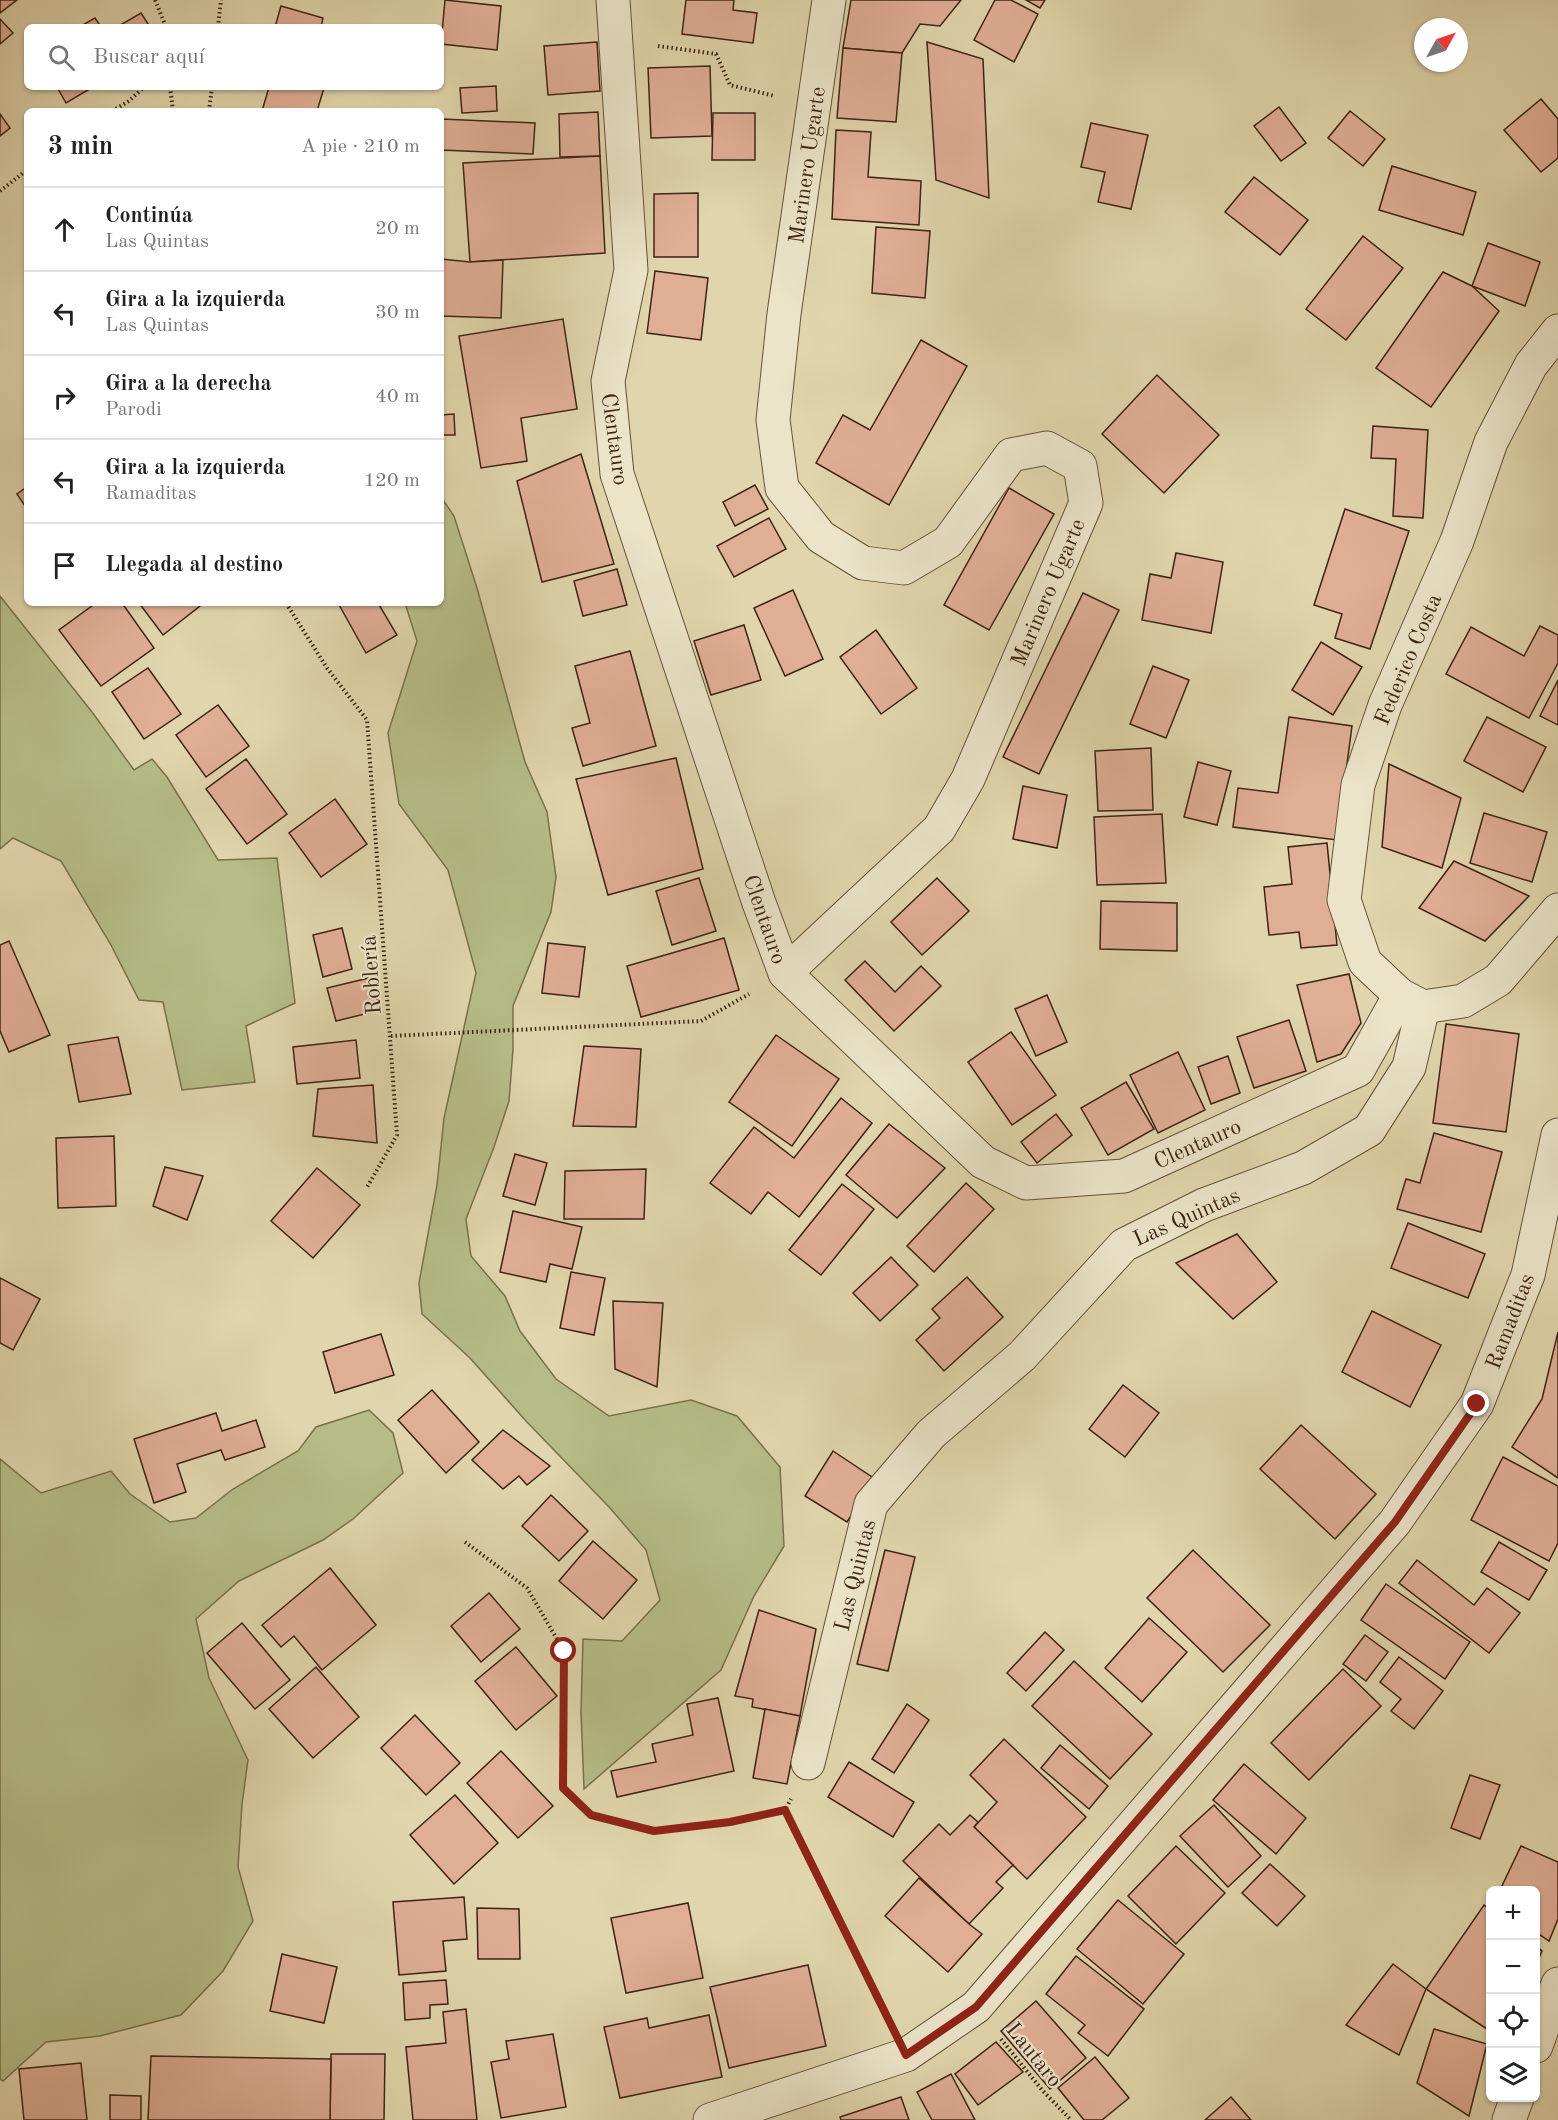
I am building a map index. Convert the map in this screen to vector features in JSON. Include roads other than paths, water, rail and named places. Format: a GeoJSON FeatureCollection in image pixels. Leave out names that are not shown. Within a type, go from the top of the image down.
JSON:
{"type":"FeatureCollection","features":[{"type":"Feature","properties":{"kind":"street","name":"Clentauro"},"geometry":{"type":"LineString","coordinates":[[613,0],[631,270],[608,381],[617,474],[784,973],[982,1162],[1026,1183],[1124,1176],[1358,1070],[1411,1001]]}},
{"type":"Feature","properties":{"kind":"street","name":"Marinero Ugarte"},"geometry":{"type":"LineString","coordinates":[[784,973],[939,829],[968,779],[1086,502],[1080,466],[1047,448],[1011,455],[948,542],[904,568],[863,563],[821,537],[782,488],[773,420],[784,314],[829,0]]}},
{"type":"Feature","properties":{"kind":"street","name":"Federico Costa"},"geometry":{"type":"LineString","coordinates":[[1411,1001],[1365,962],[1344,900],[1358,785],[1385,705],[1457,541],[1491,442],[1531,365],[1558,331]]}},
{"type":"Feature","properties":{"kind":"street"},"geometry":{"type":"LineString","coordinates":[[1411,1001],[1463,1001],[1498,980],[1558,910]]}},
{"type":"Feature","properties":{"kind":"street","name":"Las Quintas"},"geometry":{"type":"LineString","coordinates":[[808,1763],[871,1504],[931,1434],[1022,1356],[1124,1245],[1204,1205],[1303,1168],[1369,1130],[1409,1067],[1411,1001]]}},
{"type":"Feature","properties":{"kind":"street","name":"Ramaditas"},"geometry":{"type":"LineString","coordinates":[[710,2120],[906,2055],[976,2007],[1395,1522],[1477,1404],[1528,1275],[1558,1135]]}},
{"type":"Feature","properties":{"kind":"street"},"geometry":{"type":"LineString","coordinates":[[1540,2035],[1558,1984]]}},
{"type":"Feature","properties":{"kind":"street"},"geometry":{"type":"LineString","coordinates":[[1509,2120],[1515,2102]]}}]}
